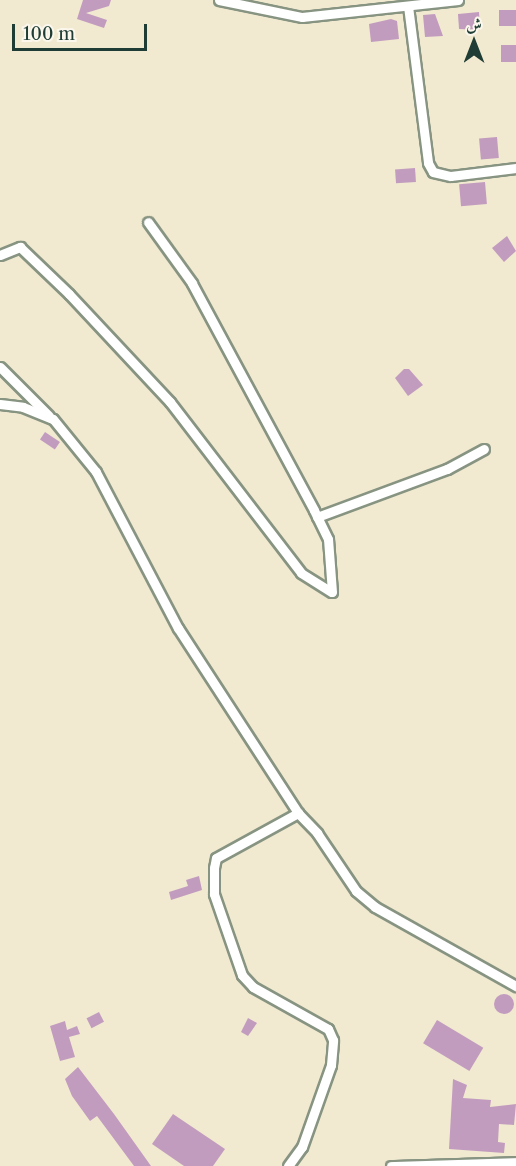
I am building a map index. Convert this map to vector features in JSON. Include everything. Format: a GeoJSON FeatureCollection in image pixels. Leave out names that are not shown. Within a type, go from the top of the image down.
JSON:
{"type":"FeatureCollection","features":[{"type":"Feature","properties":{"kind":"street"},"geometry":{"type":"LineString","coordinates":[[219,0],[302,17],[458,0]]}},
{"type":"Feature","properties":{"kind":"street"},"geometry":{"type":"LineString","coordinates":[[408,6],[428,163],[433,172],[451,176],[516,168]]}},
{"type":"Feature","properties":{"kind":"street"},"geometry":{"type":"LineString","coordinates":[[0,255],[20,247],[69,294],[170,402],[302,573],[332,592],[328,539],[192,283],[148,222]]}},
{"type":"Feature","properties":{"kind":"street"},"geometry":{"type":"LineString","coordinates":[[0,367],[53,419],[96,472],[178,628],[298,813],[317,833],[364,899],[516,986]]}},
{"type":"Feature","properties":{"kind":"street"},"geometry":{"type":"LineString","coordinates":[[0,404],[23,407],[53,419]]}},
{"type":"Feature","properties":{"kind":"street"},"geometry":{"type":"LineString","coordinates":[[317,517],[447,469],[484,449]]}},
{"type":"Feature","properties":{"kind":"street"},"geometry":{"type":"LineString","coordinates":[[288,1166],[302,1147],[330,1065],[333,1040],[328,1029],[253,987],[242,975],[214,894],[214,868],[216,858],[298,813]]}},
{"type":"Feature","properties":{"kind":"street"},"geometry":{"type":"LineString","coordinates":[[392,1166],[516,1162]]}},
{"type":"Feature","properties":{"kind":"building"},"geometry":{"type":"Polygon","coordinates":[[[83,0],[111,0],[109,6],[86,13],[107,20],[104,28],[77,19],[83,0]]]}},
{"type":"Feature","properties":{"kind":"building"},"geometry":{"type":"Polygon","coordinates":[[[499,10],[516,10],[516,26],[499,26],[499,10]]]}},
{"type":"Feature","properties":{"kind":"building"},"geometry":{"type":"Polygon","coordinates":[[[479,12],[480,30],[459,29],[458,14],[479,12]]]}},
{"type":"Feature","properties":{"kind":"building"},"geometry":{"type":"Polygon","coordinates":[[[435,14],[443,36],[425,37],[423,15],[435,14]]]}},
{"type":"Feature","properties":{"kind":"building"},"geometry":{"type":"Polygon","coordinates":[[[391,19],[397,21],[399,39],[371,42],[369,24],[391,19]]]}},
{"type":"Feature","properties":{"kind":"building"},"geometry":{"type":"Polygon","coordinates":[[[501,45],[516,45],[516,62],[501,62],[501,45]]]}},
{"type":"Feature","properties":{"kind":"building"},"geometry":{"type":"Polygon","coordinates":[[[497,137],[499,158],[481,159],[479,139],[497,137]]]}},
{"type":"Feature","properties":{"kind":"building"},"geometry":{"type":"Polygon","coordinates":[[[415,168],[416,182],[396,183],[395,169],[415,168]]]}},
{"type":"Feature","properties":{"kind":"building"},"geometry":{"type":"Polygon","coordinates":[[[485,182],[487,204],[461,206],[459,184],[485,182]]]}},
{"type":"Feature","properties":{"kind":"building"},"geometry":{"type":"Polygon","coordinates":[[[507,236],[516,251],[504,262],[492,248],[507,236]]]}},
{"type":"Feature","properties":{"kind":"building"},"geometry":{"type":"Polygon","coordinates":[[[404,369],[409,369],[423,385],[408,396],[395,378],[404,369]]]}},
{"type":"Feature","properties":{"kind":"building"},"geometry":{"type":"Polygon","coordinates":[[[45,432],[60,442],[55,450],[40,439],[45,432]]]}},
{"type":"Feature","properties":{"kind":"building"},"geometry":{"type":"Polygon","coordinates":[[[199,876],[202,890],[171,900],[169,892],[188,886],[186,880],[199,876]]]}},
{"type":"Feature","properties":{"kind":"building"},"geometry":{"type":"Polygon","coordinates":[[[504,994],[511,997],[514,1004],[511,1011],[504,1014],[497,1011],[494,1004],[497,997],[504,994]]]}},
{"type":"Feature","properties":{"kind":"building"},"geometry":{"type":"Polygon","coordinates":[[[99,1012],[104,1022],[92,1028],[87,1018],[99,1012]]]}},
{"type":"Feature","properties":{"kind":"building"},"geometry":{"type":"Polygon","coordinates":[[[248,1018],[257,1023],[248,1036],[241,1032],[248,1018]]]}},
{"type":"Feature","properties":{"kind":"building"},"geometry":{"type":"Polygon","coordinates":[[[437,1020],[483,1048],[469,1071],[423,1043],[437,1020]]]}},
{"type":"Feature","properties":{"kind":"building"},"geometry":{"type":"Polygon","coordinates":[[[65,1021],[67,1030],[77,1026],[80,1034],[69,1037],[75,1057],[60,1061],[50,1026],[65,1021]]]}},
{"type":"Feature","properties":{"kind":"building"},"geometry":{"type":"Polygon","coordinates":[[[78,1067],[151,1166],[134,1166],[97,1116],[90,1121],[72,1096],[65,1079],[78,1067]]]}},
{"type":"Feature","properties":{"kind":"building"},"geometry":{"type":"Polygon","coordinates":[[[453,1079],[467,1085],[463,1098],[491,1100],[490,1107],[516,1104],[514,1125],[499,1124],[498,1142],[505,1143],[504,1153],[449,1149],[453,1079]]]}},
{"type":"Feature","properties":{"kind":"building"},"geometry":{"type":"Polygon","coordinates":[[[173,1114],[225,1149],[213,1166],[184,1166],[152,1144],[173,1114]]]}}]}
